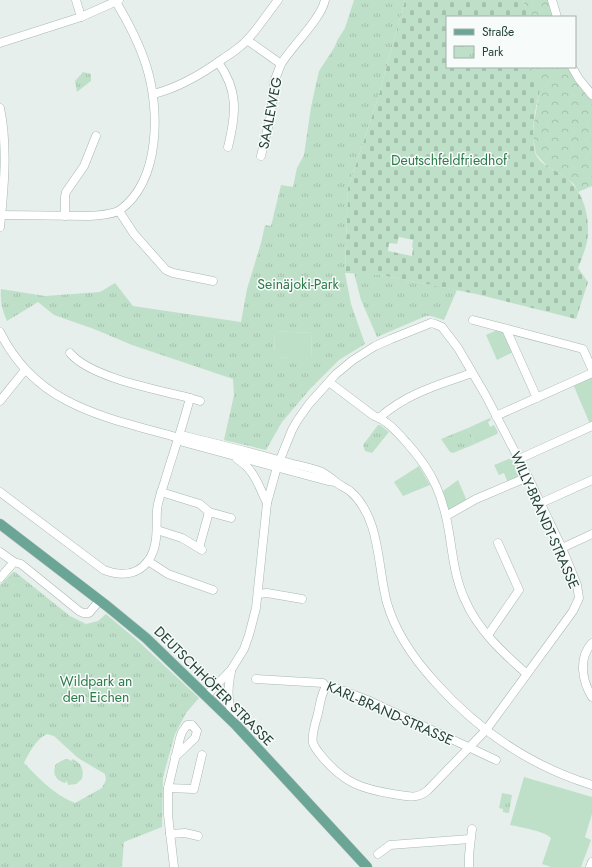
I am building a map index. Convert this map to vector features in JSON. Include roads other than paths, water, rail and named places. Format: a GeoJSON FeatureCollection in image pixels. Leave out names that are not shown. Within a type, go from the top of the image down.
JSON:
{"type":"FeatureCollection","features":[{"type":"Feature","properties":{"kind":"main road","name":"DEUTSCHHÖFER STRASSE"},"geometry":{"type":"LineString","coordinates":[[0,524],[100,600],[146,638],[236,726],[367,867]]}},
{"type":"Feature","properties":{"kind":"street"},"geometry":{"type":"LineString","coordinates":[[76,0],[81,17]]}},
{"type":"Feature","properties":{"kind":"street"},"geometry":{"type":"LineString","coordinates":[[153,94],[191,80],[218,62],[247,40],[278,0]]}},
{"type":"Feature","properties":{"kind":"street"},"geometry":{"type":"LineString","coordinates":[[280,64],[319,14],[325,0]]}},
{"type":"Feature","properties":{"kind":"street"},"geometry":{"type":"LineString","coordinates":[[552,0],[557,16]]}},
{"type":"Feature","properties":{"kind":"street"},"geometry":{"type":"LineString","coordinates":[[0,43],[81,17],[117,1],[137,41],[147,70],[153,94],[155,111],[152,150],[148,167],[138,190],[119,211],[90,216],[1,215]]}},
{"type":"Feature","properties":{"kind":"street","name":"SAALEWEG"},"geometry":{"type":"LineString","coordinates":[[247,40],[280,64],[273,87],[271,115],[262,156]]}},
{"type":"Feature","properties":{"kind":"street"},"geometry":{"type":"LineString","coordinates":[[218,62],[228,78],[235,104],[234,123],[228,147]]}},
{"type":"Feature","properties":{"kind":"street"},"geometry":{"type":"LineString","coordinates":[[573,68],[592,95]]}},
{"type":"Feature","properties":{"kind":"street"},"geometry":{"type":"LineString","coordinates":[[0,108],[4,154],[0,227]]}},
{"type":"Feature","properties":{"kind":"street"},"geometry":{"type":"LineString","coordinates":[[66,216],[66,192],[84,166],[96,136]]}},
{"type":"Feature","properties":{"kind":"street"},"geometry":{"type":"LineString","coordinates":[[119,211],[134,234],[166,270],[213,282]]}},
{"type":"Feature","properties":{"kind":"street"},"geometry":{"type":"LineString","coordinates":[[473,320],[583,349],[592,369]]}},
{"type":"Feature","properties":{"kind":"street","name":"WILLY-BRANDT-STRASSE"},"geometry":{"type":"LineString","coordinates":[[326,687],[313,736],[314,744],[318,752],[335,771],[346,780],[358,786],[411,797],[419,796],[428,790],[486,730],[573,610],[579,598],[577,585],[562,548],[519,459],[458,348],[444,330],[438,325],[431,324],[415,328],[375,346],[345,366],[329,382]]}},
{"type":"Feature","properties":{"kind":"street"},"geometry":{"type":"LineString","coordinates":[[506,329],[537,398]]}},
{"type":"Feature","properties":{"kind":"street"},"geometry":{"type":"LineString","coordinates":[[0,332],[13,355],[24,370],[53,393],[78,407],[109,419],[179,438],[183,442],[229,455],[278,464]]}},
{"type":"Feature","properties":{"kind":"street"},"geometry":{"type":"LineString","coordinates":[[70,354],[82,363],[120,379],[200,400]]}},
{"type":"Feature","properties":{"kind":"street"},"geometry":{"type":"LineString","coordinates":[[0,402],[24,370]]}},
{"type":"Feature","properties":{"kind":"street"},"geometry":{"type":"LineString","coordinates":[[379,418],[395,405],[412,395],[472,373]]}},
{"type":"Feature","properties":{"kind":"street"},"geometry":{"type":"LineString","coordinates":[[496,416],[592,373]]}},
{"type":"Feature","properties":{"kind":"street"},"geometry":{"type":"LineString","coordinates":[[206,696],[231,670],[244,649],[256,608],[267,503],[278,464],[297,421],[306,408],[329,382],[399,434],[423,463],[440,492],[446,516],[456,574],[464,599],[470,611],[491,640],[527,674]]}},
{"type":"Feature","properties":{"kind":"street"},"geometry":{"type":"LineString","coordinates":[[0,492],[104,570],[119,574],[130,574],[139,570],[148,562],[155,545],[157,509],[161,492],[179,438],[190,398]]}},
{"type":"Feature","properties":{"kind":"street"},"geometry":{"type":"LineString","coordinates":[[519,459],[592,426]]}},
{"type":"Feature","properties":{"kind":"street"},"geometry":{"type":"LineString","coordinates":[[179,438],[185,436],[278,464],[328,481],[336,482],[348,489],[364,506],[369,517],[376,543],[386,600],[402,639],[415,659],[454,704],[508,746],[540,764],[592,785]]}},
{"type":"Feature","properties":{"kind":"street"},"geometry":{"type":"LineString","coordinates":[[229,455],[243,463],[253,473],[267,503]]}},
{"type":"Feature","properties":{"kind":"street"},"geometry":{"type":"LineString","coordinates":[[446,516],[476,499],[528,477]]}},
{"type":"Feature","properties":{"kind":"street"},"geometry":{"type":"LineString","coordinates":[[541,503],[592,480]]}},
{"type":"Feature","properties":{"kind":"street"},"geometry":{"type":"LineString","coordinates":[[161,492],[200,504],[209,512],[230,518]]}},
{"type":"Feature","properties":{"kind":"street"},"geometry":{"type":"LineString","coordinates":[[157,530],[182,538],[200,549],[209,512]]}},
{"type":"Feature","properties":{"kind":"street"},"geometry":{"type":"LineString","coordinates":[[562,548],[592,534]]}},
{"type":"Feature","properties":{"kind":"street"},"geometry":{"type":"LineString","coordinates":[[488,635],[518,590],[498,543]]}},
{"type":"Feature","properties":{"kind":"street"},"geometry":{"type":"LineString","coordinates":[[0,552],[14,562],[21,564],[79,611],[86,613],[92,611],[100,600]]}},
{"type":"Feature","properties":{"kind":"street"},"geometry":{"type":"LineString","coordinates":[[0,578],[14,562]]}},
{"type":"Feature","properties":{"kind":"street"},"geometry":{"type":"LineString","coordinates":[[148,562],[168,574],[213,590]]}},
{"type":"Feature","properties":{"kind":"street"},"geometry":{"type":"LineString","coordinates":[[258,594],[266,593],[302,599]]}},
{"type":"Feature","properties":{"kind":"street"},"geometry":{"type":"LineString","coordinates":[[592,643],[586,651],[582,673],[584,683],[592,697]]}},
{"type":"Feature","properties":{"kind":"street"},"geometry":{"type":"LineString","coordinates":[[231,670],[228,692],[231,714],[236,726]]}},
{"type":"Feature","properties":{"kind":"street","name":"KARL-BRAND-STRASSE"},"geometry":{"type":"LineString","coordinates":[[256,679],[322,683],[326,687],[333,687],[370,701],[496,760]]}},
{"type":"Feature","properties":{"kind":"street"},"geometry":{"type":"LineString","coordinates":[[168,788],[194,789],[202,755]]}},
{"type":"Feature","properties":{"kind":"street"},"geometry":{"type":"LineString","coordinates":[[174,867],[170,834],[168,788],[175,757]]}},
{"type":"Feature","properties":{"kind":"street"},"geometry":{"type":"LineString","coordinates":[[469,867],[470,839],[472,829]]}},
{"type":"Feature","properties":{"kind":"street"},"geometry":{"type":"LineString","coordinates":[[170,834],[185,833],[198,836]]}},
{"type":"Feature","properties":{"kind":"street"},"geometry":{"type":"LineString","coordinates":[[378,854],[390,845],[470,839]]}},
{"type":"Feature","properties":{"kind":"park label","name":"Deutschfeldfriedhof"},"geometry":{"type":"Point","coordinates":[449,160]}},
{"type":"Feature","properties":{"kind":"park label","name":"Seinäjoki-Park"},"geometry":{"type":"Point","coordinates":[298,284]}},
{"type":"Feature","properties":{"kind":"park label","name":"Wildpark an den Eichen"},"geometry":{"type":"Point","coordinates":[96,690]}}]}
